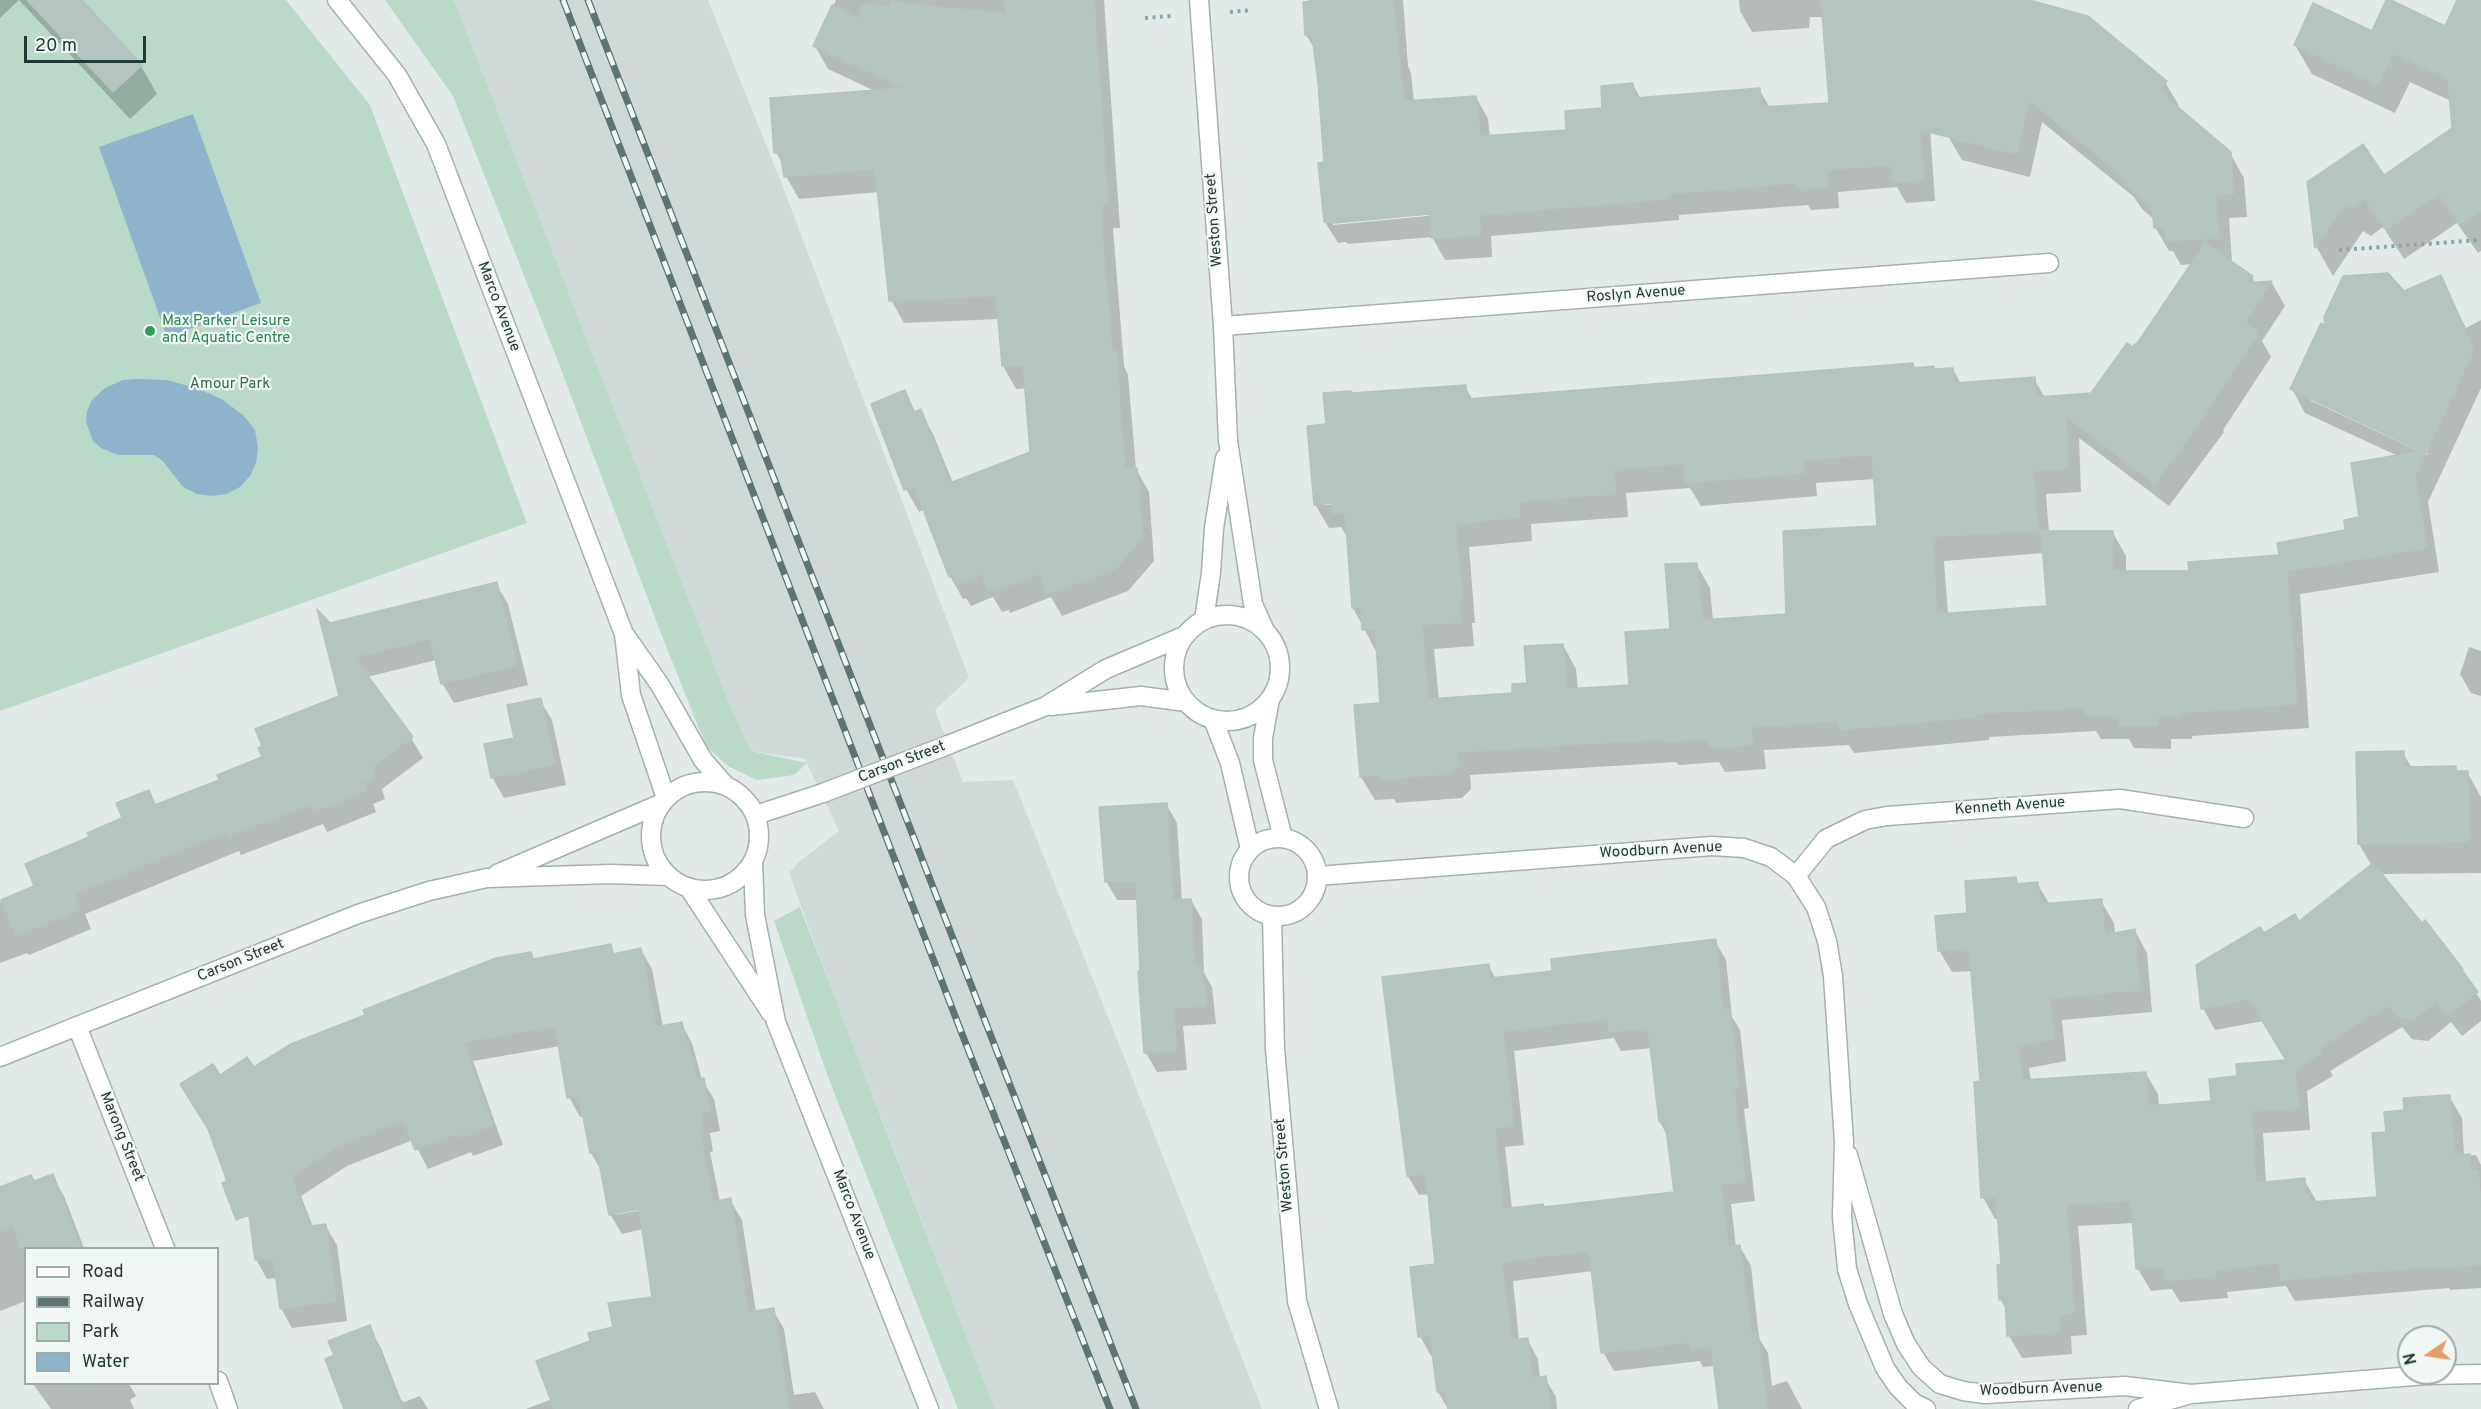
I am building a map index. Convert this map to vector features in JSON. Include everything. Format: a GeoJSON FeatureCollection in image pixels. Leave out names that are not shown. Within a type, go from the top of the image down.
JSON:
{"type":"FeatureCollection","features":[{"type":"Feature","properties":{"kind":"street","name":"Marco Avenue"},"geometry":{"type":"LineString","coordinates":[[337,0],[397,75],[436,144],[624,634],[660,685],[703,760],[724,784]]}},
{"type":"Feature","properties":{"kind":"street","name":"Weston Street"},"geometry":{"type":"LineString","coordinates":[[1199,0],[1223,326],[1228,441],[1253,604],[1265,630]]}},
{"type":"Feature","properties":{"kind":"street","name":"Roslyn Avenue"},"geometry":{"type":"LineString","coordinates":[[1223,326],[2049,263]]}},
{"type":"Feature","properties":{"kind":"street","name":"Weston Street"},"geometry":{"type":"LineString","coordinates":[[1204,620],[1211,573],[1214,528],[1228,441]]}},
{"type":"Feature","properties":{"kind":"street"},"geometry":{"type":"LineString","coordinates":[[1270,699],[1259,711],[1245,718],[1229,721],[1213,720],[1203,715],[1186,702],[1177,687],[1174,669],[1176,652],[1184,636],[1204,620],[1236,615],[1252,621],[1265,630],[1275,645],[1280,664],[1278,682],[1270,699],[1262,750],[1283,838]]}},
{"type":"Feature","properties":{"kind":"street","name":"Marco Avenue"},"geometry":{"type":"LineString","coordinates":[[624,634],[631,694],[663,801]]}},
{"type":"Feature","properties":{"kind":"street","name":"Carson Street"},"geometry":{"type":"LineString","coordinates":[[756,815],[823,793],[1046,706],[1106,669],[1184,636]]}},
{"type":"Feature","properties":{"kind":"street","name":"Carson Street"},"geometry":{"type":"LineString","coordinates":[[1046,706],[1141,696],[1186,702]]}},
{"type":"Feature","properties":{"kind":"street"},"geometry":{"type":"LineString","coordinates":[[1213,720],[1230,763],[1250,849]]}},
{"type":"Feature","properties":{"kind":"street"},"geometry":{"type":"LineString","coordinates":[[701,781],[724,784],[743,797],[756,815],[759,839],[753,862],[738,880],[715,890],[689,888],[668,876],[659,866],[651,842],[651,829],[663,801],[680,787],[701,781]]}},
{"type":"Feature","properties":{"kind":"street","name":"Kenneth Avenue"},"geometry":{"type":"LineString","coordinates":[[1796,876],[1826,839],[1865,820],[1887,816],[2120,799],[2244,818]]}},
{"type":"Feature","properties":{"kind":"street","name":"Carson Street"},"geometry":{"type":"LineString","coordinates":[[487,878],[663,801]]}},
{"type":"Feature","properties":{"kind":"street"},"geometry":{"type":"LineString","coordinates":[[1283,838],[1307,851],[1314,862],[1317,876],[1315,889],[1309,901],[1299,910],[1286,916],[1272,916],[1259,912],[1248,903],[1241,890],[1239,876],[1242,862],[1250,849],[1262,841],[1283,838]]}},
{"type":"Feature","properties":{"kind":"street","name":"Woodburn Avenue"},"geometry":{"type":"LineString","coordinates":[[1317,876],[1712,846],[1744,848],[1771,856],[1796,876],[1816,908],[1827,941],[1833,976],[1844,1142],[1843,1243],[1858,1304],[1885,1368],[1898,1387],[1914,1402],[1926,1409]]}},
{"type":"Feature","properties":{"kind":"street","name":"Marco Avenue"},"geometry":{"type":"LineString","coordinates":[[753,862],[755,915],[776,1022],[929,1409]]}},
{"type":"Feature","properties":{"kind":"street","name":"Carson Street"},"geometry":{"type":"LineString","coordinates":[[0,1057],[358,914],[429,891],[487,878],[611,874],[668,876]]}},
{"type":"Feature","properties":{"kind":"street","name":"Marco Avenue"},"geometry":{"type":"LineString","coordinates":[[689,888],[776,1022]]}},
{"type":"Feature","properties":{"kind":"street","name":"Weston Street"},"geometry":{"type":"LineString","coordinates":[[1272,916],[1275,1049],[1297,1301],[1329,1409]]}},
{"type":"Feature","properties":{"kind":"street","name":"Marong Street"},"geometry":{"type":"LineString","coordinates":[[77,1026],[165,1247]]}},
{"type":"Feature","properties":{"kind":"street","name":"Woodburn Avenue"},"geometry":{"type":"LineString","coordinates":[[1844,1142],[1893,1314],[1916,1360],[1940,1384],[1962,1391],[1985,1394],[2125,1386],[2191,1394]]}},
{"type":"Feature","properties":{"kind":"street","name":"Woodburn Avenue"},"geometry":{"type":"LineString","coordinates":[[2138,1409],[2191,1394],[2426,1375],[2481,1374]]}},
{"type":"Feature","properties":{"kind":"street"},"geometry":{"type":"LineString","coordinates":[[219,1384],[228,1409]]}},
{"type":"Feature","properties":{"kind":"path"},"geometry":{"type":"LineString","coordinates":[[2339,250],[2481,240]]}},
{"type":"Feature","properties":{"kind":"shaded area"},"geometry":{"type":"Polygon","coordinates":[[[454,0],[708,0],[781,182],[969,678],[935,710],[963,782],[1013,780],[1262,1409],[995,1409],[833,993],[789,873],[800,861],[839,831],[805,759],[751,751],[730,705],[454,0]]]}},
{"type":"Feature","properties":{"kind":"green space","name":"Amour Park"},"geometry":{"type":"Polygon","coordinates":[[[0,0],[286,0],[370,105],[527,523],[0,711],[0,0]]]}},
{"type":"Feature","properties":{"kind":"green space"},"geometry":{"type":"Polygon","coordinates":[[[385,0],[454,0],[730,705],[751,751],[807,763],[794,775],[757,780],[728,766],[706,746],[453,96],[385,0]]]}},
{"type":"Feature","properties":{"kind":"green space"},"geometry":{"type":"Polygon","coordinates":[[[800,907],[995,1409],[958,1409],[828,1077],[774,921],[800,907]]]}},
{"type":"Feature","properties":{"kind":"water"},"geometry":{"type":"Polygon","coordinates":[[[193,114],[261,303],[167,337],[99,147],[193,114]]]}},
{"type":"Feature","properties":{"kind":"water"},"geometry":{"type":"Polygon","coordinates":[[[123,380],[167,380],[199,389],[223,400],[244,416],[255,430],[258,448],[256,463],[250,476],[240,487],[226,494],[211,496],[197,494],[183,487],[162,460],[154,455],[118,455],[101,448],[93,441],[86,422],[87,411],[92,400],[105,388],[123,380]]]}},
{"type":"Feature","properties":{"kind":"building"},"geometry":{"type":"Polygon","coordinates":[[[27,0],[82,0],[142,65],[113,92],[27,0]]]}},
{"type":"Feature","properties":{"kind":"building"},"geometry":{"type":"Polygon","coordinates":[[[1005,0],[1094,0],[1108,205],[1101,206],[1112,351],[1116,350],[1125,469],[1137,468],[1142,538],[1116,569],[1047,594],[1040,574],[996,591],[995,587],[987,590],[982,574],[956,584],[953,575],[949,577],[914,486],[904,490],[871,404],[905,390],[914,412],[921,409],[950,483],[1030,452],[1023,365],[1002,366],[996,296],[889,301],[875,169],[784,177],[780,152],[774,153],[770,98],[904,88],[813,46],[832,5],[860,19],[862,4],[891,7],[891,2],[1006,14],[1005,0]]]}},
{"type":"Feature","properties":{"kind":"building"},"geometry":{"type":"Polygon","coordinates":[[[1393,0],[1404,101],[1476,96],[1480,136],[1566,130],[1565,111],[1602,108],[1601,86],[1633,83],[1635,98],[1760,88],[1761,107],[1829,103],[1821,0],[2029,0],[2088,16],[2167,81],[2159,91],[2231,152],[2234,194],[2216,195],[2219,238],[2166,241],[2165,227],[2154,228],[2152,207],[2126,185],[2129,181],[2029,100],[2017,154],[1920,130],[1924,180],[1893,182],[1891,165],[1826,170],[1828,187],[1797,189],[1796,183],[1668,194],[1668,199],[1479,215],[1481,235],[1431,238],[1429,214],[1324,222],[1318,163],[1324,162],[1318,83],[1312,35],[1305,35],[1303,2],[1393,0]]]}},
{"type":"Feature","properties":{"kind":"building"},"geometry":{"type":"Polygon","coordinates":[[[2386,0],[2391,0],[2445,26],[2457,0],[2481,0],[2481,211],[2460,225],[2439,194],[2386,230],[2365,199],[2353,207],[2346,203],[2315,248],[2307,182],[2363,144],[2384,175],[2452,128],[2448,79],[2393,53],[2378,85],[2294,45],[2313,3],[2372,31],[2386,0]]]}},
{"type":"Feature","properties":{"kind":"building"},"geometry":{"type":"Polygon","coordinates":[[[2205,243],[2253,276],[2244,283],[2272,281],[2245,323],[2259,332],[2211,407],[2155,484],[2066,416],[2068,468],[2033,471],[2038,530],[1932,537],[1937,614],[2047,606],[2041,531],[2113,531],[2112,571],[2189,571],[2188,562],[2279,555],[2277,543],[2345,530],[2344,520],[2359,517],[2351,463],[2421,451],[2290,389],[2321,323],[2325,326],[2324,317],[2343,276],[2388,273],[2404,291],[2441,275],[2474,350],[2415,477],[2427,548],[2287,571],[2297,704],[2180,713],[2180,716],[2158,716],[2158,725],[2119,725],[2119,716],[2086,716],[2086,707],[1976,714],[1976,717],[1839,730],[1838,721],[1751,727],[1753,745],[1710,748],[1709,738],[1664,742],[1664,739],[1458,752],[1459,764],[1449,774],[1381,780],[1380,775],[1360,777],[1354,705],[1380,703],[1375,629],[1362,630],[1361,607],[1352,608],[1345,513],[1332,514],[1332,503],[1314,505],[1307,426],[1326,424],[1323,393],[1466,385],[1467,399],[1913,363],[1914,368],[1934,366],[1934,369],[1953,368],[1955,383],[2035,377],[2037,397],[2091,393],[2127,343],[2133,347],[2134,344],[2136,345],[2205,243]],[[1872,455],[1803,460],[1804,473],[1686,483],[1684,464],[1613,469],[1616,494],[1519,501],[1520,517],[1456,524],[1462,600],[1459,600],[1461,622],[1422,625],[1428,699],[1512,693],[1512,684],[1527,683],[1524,646],[1563,644],[1567,689],[1629,685],[1625,632],[1670,629],[1665,564],[1697,563],[1702,620],[1786,614],[1783,531],[1877,526],[1872,455]]]}},
{"type":"Feature","properties":{"kind":"building"},"geometry":{"type":"Polygon","coordinates":[[[497,582],[517,665],[441,684],[430,639],[354,657],[413,737],[371,768],[375,778],[363,783],[366,791],[314,812],[311,804],[228,836],[227,831],[74,894],[80,909],[16,936],[1,900],[34,886],[25,864],[89,837],[87,833],[122,818],[116,803],[149,790],[155,805],[219,780],[217,775],[262,757],[258,748],[262,746],[255,729],[339,696],[317,609],[330,623],[497,582]]]}},
{"type":"Feature","properties":{"kind":"building"},"geometry":{"type":"Polygon","coordinates":[[[541,698],[555,764],[491,778],[484,744],[514,738],[507,705],[541,698]]]}},
{"type":"Feature","properties":{"kind":"building"},"geometry":{"type":"Polygon","coordinates":[[[2404,751],[2404,767],[2456,766],[2456,771],[2468,771],[2469,842],[2358,844],[2356,752],[2404,751]]]}},
{"type":"Feature","properties":{"kind":"building"},"geometry":{"type":"Polygon","coordinates":[[[1167,803],[1173,900],[1191,899],[1195,967],[1202,966],[1206,1006],[1173,1008],[1177,1051],[1144,1053],[1138,971],[1140,971],[1136,882],[1105,882],[1099,807],[1167,803]]]}},
{"type":"Feature","properties":{"kind":"building"},"geometry":{"type":"Polygon","coordinates":[[[2373,863],[2422,923],[2425,920],[2478,992],[2448,1015],[2437,1001],[2415,1019],[2397,1017],[2388,1005],[2319,1048],[2322,1053],[2295,1069],[2299,1108],[2251,1111],[2256,1183],[2305,1178],[2306,1195],[2309,1195],[2310,1202],[2377,1197],[2372,1133],[2386,1132],[2384,1112],[2404,1110],[2403,1098],[2450,1095],[2454,1156],[2470,1154],[2471,1171],[2478,1171],[2481,1206],[2481,1265],[2436,1268],[2436,1266],[2281,1280],[2279,1263],[2215,1270],[2216,1276],[2166,1281],[2164,1267],[2136,1269],[2131,1201],[2066,1204],[2075,1313],[2059,1315],[2061,1332],[2007,1336],[2005,1300],[1999,1300],[1997,1265],[2001,1265],[1996,1197],[1981,1198],[1974,1082],[1980,1081],[1969,948],[1938,951],[1935,916],[1967,913],[1965,881],[2016,877],[2017,884],[2038,882],[2040,904],[2102,899],[2105,935],[2135,929],[2140,990],[2050,998],[2054,1039],[2018,1046],[2022,1080],[2146,1072],[2148,1106],[2211,1101],[2209,1079],[2237,1076],[2236,1064],[2286,1060],[2249,999],[2201,1009],[2196,965],[2260,927],[2264,933],[2295,914],[2299,921],[2373,863]]]}},
{"type":"Feature","properties":{"kind":"building"},"geometry":{"type":"Polygon","coordinates":[[[1716,939],[1723,1010],[1730,1010],[1739,1089],[1734,1090],[1745,1182],[1721,1185],[1728,1246],[1740,1245],[1751,1333],[1758,1332],[1767,1409],[1719,1409],[1711,1346],[1691,1349],[1690,1342],[1601,1353],[1589,1251],[1502,1262],[1511,1340],[1528,1338],[1532,1378],[1546,1376],[1550,1409],[1448,1409],[1446,1391],[1437,1392],[1430,1336],[1418,1337],[1410,1267],[1435,1264],[1426,1174],[1407,1176],[1382,977],[1489,964],[1491,978],[1552,971],[1551,959],[1716,939]],[[1607,1019],[1503,1031],[1514,1126],[1495,1128],[1503,1209],[1543,1204],[1544,1207],[1674,1192],[1665,1121],[1659,1122],[1648,1028],[1609,1032],[1607,1019]]]}},
{"type":"Feature","properties":{"kind":"building"},"geometry":{"type":"Polygon","coordinates":[[[611,944],[613,954],[641,948],[656,1027],[682,1022],[696,1080],[704,1078],[710,1111],[700,1113],[703,1132],[700,1133],[713,1202],[731,1198],[748,1312],[774,1308],[789,1409],[554,1409],[536,1361],[590,1341],[588,1333],[613,1327],[608,1303],[652,1297],[639,1209],[609,1215],[597,1152],[590,1153],[579,1096],[567,1098],[555,1026],[463,1042],[493,1125],[461,1138],[459,1133],[415,1150],[403,1120],[336,1147],[291,1176],[310,1226],[326,1224],[336,1301],[280,1309],[273,1258],[255,1260],[249,1215],[236,1220],[222,1183],[227,1181],[208,1129],[180,1084],[213,1064],[220,1075],[247,1057],[254,1067],[291,1044],[365,1015],[363,1010],[496,958],[531,952],[533,959],[611,944]]]}},
{"type":"Feature","properties":{"kind":"building"},"geometry":{"type":"Polygon","coordinates":[[[53,1174],[81,1247],[21,1248],[13,1226],[0,1230],[0,1187],[31,1175],[34,1181],[53,1174]]]}},
{"type":"Feature","properties":{"kind":"building"},"geometry":{"type":"Polygon","coordinates":[[[370,1325],[402,1409],[344,1409],[325,1359],[334,1355],[328,1341],[370,1325]]]}},
{"type":"Feature","properties":{"kind":"railway"},"geometry":{"type":"LineString","coordinates":[[563,0],[964,1039],[1110,1409]]}},
{"type":"Feature","properties":{"kind":"railway"},"geometry":{"type":"LineString","coordinates":[[588,0],[1136,1409]]}},
{"type":"Feature","properties":{"kind":"place","name":"Max Parker Leisure and Aquatic Centre"},"geometry":{"type":"Point","coordinates":[150,331]}}]}
